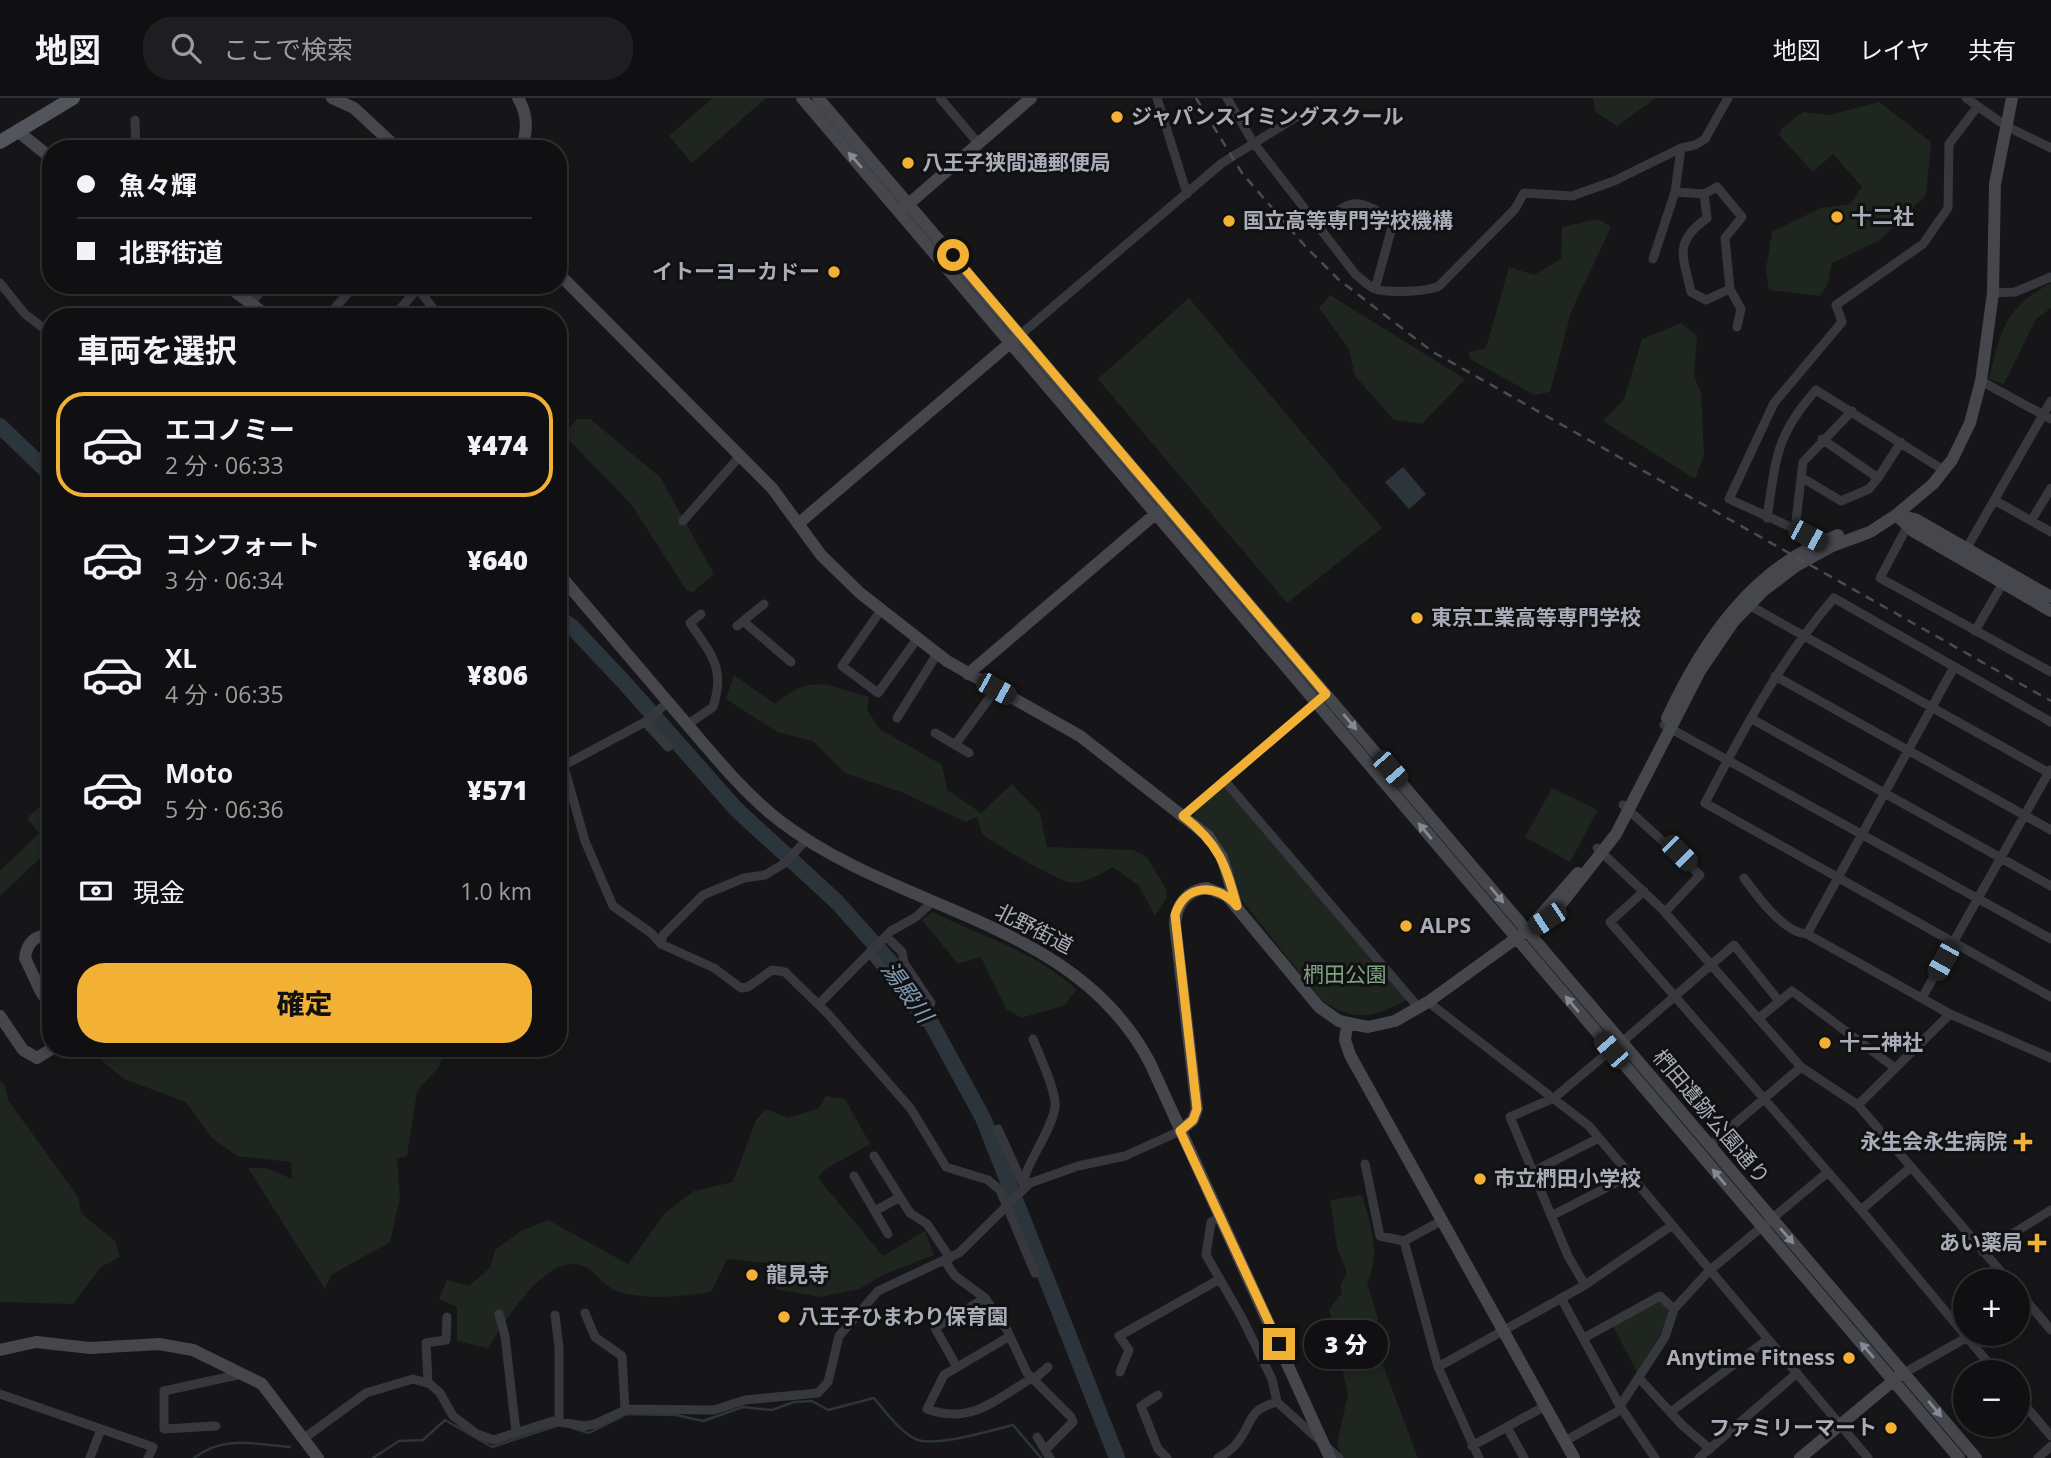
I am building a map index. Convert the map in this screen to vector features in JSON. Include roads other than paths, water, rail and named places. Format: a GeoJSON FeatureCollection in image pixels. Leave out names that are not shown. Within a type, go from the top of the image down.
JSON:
{"type":"FeatureCollection","features":[{"type":"Feature","properties":{"kind":"main road"},"geometry":{"type":"LineString","coordinates":[[0,142],[20,133],[73,98]]}},
{"type":"Feature","properties":{"kind":"street"},"geometry":{"type":"LineString","coordinates":[[332,98],[354,108],[388,140]]}},
{"type":"Feature","properties":{"kind":"street"},"geometry":{"type":"LineString","coordinates":[[518,98],[523,106],[527,126],[523,140]]}},
{"type":"Feature","properties":{"kind":"street","name":"椚田遺跡公園通り"},"geometry":{"type":"LineString","coordinates":[[802,98],[904,208]]}},
{"type":"Feature","properties":{"kind":"street","name":"椚田遺跡公園通り"},"geometry":{"type":"LineString","coordinates":[[818,98],[904,208],[1015,339],[1321,698],[1528,931],[1617,1046],[1767,1223],[1892,1380],[1959,1458]]}},
{"type":"Feature","properties":{"kind":"street"},"geometry":{"type":"LineString","coordinates":[[940,98],[978,143]]}},
{"type":"Feature","properties":{"kind":"street"},"geometry":{"type":"LineString","coordinates":[[904,208],[1031,98]]}},
{"type":"Feature","properties":{"kind":"street"},"geometry":{"type":"LineString","coordinates":[[1157,98],[1187,194]]}},
{"type":"Feature","properties":{"kind":"street"},"geometry":{"type":"LineString","coordinates":[[1227,98],[1250,144],[1356,275],[1375,289],[1432,289],[1439,286],[1515,209],[1524,192],[1572,196],[1614,181],[1705,139],[1728,98]]}},
{"type":"Feature","properties":{"kind":"street"},"geometry":{"type":"LineString","coordinates":[[1966,98],[2006,126],[2051,148]]}},
{"type":"Feature","properties":{"kind":"street"},"geometry":{"type":"LineString","coordinates":[[1022,1187],[1078,1166],[1125,1156],[1180,1131],[1193,1120],[1197,1109],[1175,915],[1184,899],[1201,889],[1222,892],[1237,906],[1318,1007],[1332,1018],[1368,1027],[1388,1024],[1423,1005],[1528,931],[1600,850],[1626,808],[1704,646],[1744,603],[1791,564],[1896,514],[1918,499],[1945,471],[1970,423],[1981,381],[1993,293],[1995,184],[2012,98]]}},
{"type":"Feature","properties":{"kind":"street"},"geometry":{"type":"LineString","coordinates":[[1816,550],[1795,529],[1729,499],[1774,403],[1842,322],[1836,305],[1923,244],[1948,208],[1949,144],[1977,107]]}},
{"type":"Feature","properties":{"kind":"street"},"geometry":{"type":"LineString","coordinates":[[798,524],[1222,163],[1298,116]]}},
{"type":"Feature","properties":{"kind":"street"},"geometry":{"type":"LineString","coordinates":[[135,120],[135,140]]}},
{"type":"Feature","properties":{"kind":"street"},"geometry":{"type":"LineString","coordinates":[[20,133],[42,151]]}},
{"type":"Feature","properties":{"kind":"street"},"geometry":{"type":"LineString","coordinates":[[1653,260],[1675,192],[1681,148]]}},
{"type":"Feature","properties":{"kind":"street"},"geometry":{"type":"LineString","coordinates":[[1675,192],[1704,194],[1717,187],[1742,216],[1724,238],[1730,289],[1741,309],[1737,327]]}},
{"type":"Feature","properties":{"kind":"street"},"geometry":{"type":"LineString","coordinates":[[1704,194],[1707,218],[1688,232],[1683,253],[1691,292],[1706,300],[1715,299],[1730,289]]}},
{"type":"Feature","properties":{"kind":"street"},"geometry":{"type":"LineString","coordinates":[[1315,226],[1351,202],[1359,201],[1394,220],[1375,289]]}},
{"type":"Feature","properties":{"kind":"street"},"geometry":{"type":"LineString","coordinates":[[1993,293],[2015,292],[2051,276]]}},
{"type":"Feature","properties":{"kind":"street"},"geometry":{"type":"LineString","coordinates":[[567,282],[775,491],[821,555],[881,610],[937,654],[968,674],[1080,736],[1208,836],[1218,848],[1237,906]]}},
{"type":"Feature","properties":{"kind":"street"},"geometry":{"type":"LineString","coordinates":[[0,283],[25,314],[42,327]]}},
{"type":"Feature","properties":{"kind":"street"},"geometry":{"type":"LineString","coordinates":[[238,294],[257,308]]}},
{"type":"Feature","properties":{"kind":"street"},"geometry":{"type":"LineString","coordinates":[[251,304],[258,294]]}},
{"type":"Feature","properties":{"kind":"street"},"geometry":{"type":"LineString","coordinates":[[335,308],[347,294]]}},
{"type":"Feature","properties":{"kind":"street"},"geometry":{"type":"LineString","coordinates":[[401,308],[414,294]]}},
{"type":"Feature","properties":{"kind":"street"},"geometry":{"type":"LineString","coordinates":[[1981,381],[2048,417]]}},
{"type":"Feature","properties":{"kind":"street"},"geometry":{"type":"LineString","coordinates":[[1767,518],[1778,446],[1796,413],[1816,390],[1945,471]]}},
{"type":"Feature","properties":{"kind":"street"},"geometry":{"type":"LineString","coordinates":[[1964,554],[1994,500],[2048,417],[2051,401]]}},
{"type":"Feature","properties":{"kind":"street"},"geometry":{"type":"LineString","coordinates":[[1795,529],[1803,462],[1822,439],[1852,411]]}},
{"type":"Feature","properties":{"kind":"street"},"geometry":{"type":"LineString","coordinates":[[1822,439],[1878,478]]}},
{"type":"Feature","properties":{"kind":"street"},"geometry":{"type":"LineString","coordinates":[[1801,477],[1841,501],[1869,489],[1901,442]]}},
{"type":"Feature","properties":{"kind":"street"},"geometry":{"type":"LineString","coordinates":[[683,521],[740,456]]}},
{"type":"Feature","properties":{"kind":"street"},"geometry":{"type":"LineString","coordinates":[[2031,521],[2051,488]]}},
{"type":"Feature","properties":{"kind":"street"},"geometry":{"type":"LineString","coordinates":[[1994,500],[2051,532]]}},
{"type":"Feature","properties":{"kind":"street"},"geometry":{"type":"LineString","coordinates":[[968,674],[1161,510]]}},
{"type":"Feature","properties":{"kind":"street"},"geometry":{"type":"LineString","coordinates":[[1896,514],[1907,527],[1964,554],[2006,578],[2051,611]]}},
{"type":"Feature","properties":{"kind":"street"},"geometry":{"type":"LineString","coordinates":[[1896,514],[1915,519],[1964,554]]}},
{"type":"Feature","properties":{"kind":"street"},"geometry":{"type":"LineString","coordinates":[[1907,527],[1880,578],[2051,672]]}},
{"type":"Feature","properties":{"kind":"street"},"geometry":{"type":"LineString","coordinates":[[1975,631],[2006,578]]}},
{"type":"Feature","properties":{"kind":"street"},"geometry":{"type":"LineString","coordinates":[[2006,578],[2051,597]]}},
{"type":"Feature","properties":{"kind":"street","name":"北野街道"},"geometry":{"type":"LineString","coordinates":[[567,584],[663,707],[687,725],[759,804],[806,840],[858,869],[1040,950],[1092,987],[1122,1019],[1145,1052],[1328,1453]]}},
{"type":"Feature","properties":{"kind":"street"},"geometry":{"type":"LineString","coordinates":[[2051,722],[1834,598],[1802,634],[1775,676],[1704,803],[2051,997]]}},
{"type":"Feature","properties":{"kind":"street"},"geometry":{"type":"LineString","coordinates":[[1744,603],[2050,772],[1922,998]]}},
{"type":"Feature","properties":{"kind":"street"},"geometry":{"type":"LineString","coordinates":[[764,604],[740,623],[791,662]]}},
{"type":"Feature","properties":{"kind":"street"},"geometry":{"type":"LineString","coordinates":[[881,610],[842,666],[878,693],[917,639]]}},
{"type":"Feature","properties":{"kind":"street"},"geometry":{"type":"LineString","coordinates":[[687,725],[713,707],[719,684],[717,663],[690,622],[701,614]]}},
{"type":"Feature","properties":{"kind":"street"},"geometry":{"type":"LineString","coordinates":[[897,718],[937,654]]}},
{"type":"Feature","properties":{"kind":"street"},"geometry":{"type":"LineString","coordinates":[[1807,934],[1954,667]]}},
{"type":"Feature","properties":{"kind":"street"},"geometry":{"type":"LineString","coordinates":[[1775,676],[2051,831]]}},
{"type":"Feature","properties":{"kind":"street"},"geometry":{"type":"LineString","coordinates":[[955,745],[996,689]]}},
{"type":"Feature","properties":{"kind":"street"},"geometry":{"type":"LineString","coordinates":[[1183,816],[1321,698]]}},
{"type":"Feature","properties":{"kind":"street","name":"椚田遺跡公園通り"},"geometry":{"type":"LineString","coordinates":[[1321,698],[1517,940],[1710,1145],[1767,1223],[1904,1373],[1976,1458]]}},
{"type":"Feature","properties":{"kind":"street"},"geometry":{"type":"LineString","coordinates":[[567,763],[646,721],[663,707]]}},
{"type":"Feature","properties":{"kind":"street"},"geometry":{"type":"LineString","coordinates":[[1752,719],[2051,886]]}},
{"type":"Feature","properties":{"kind":"street"},"geometry":{"type":"LineString","coordinates":[[646,721],[668,747]]}},
{"type":"Feature","properties":{"kind":"street"},"geometry":{"type":"LineString","coordinates":[[1667,727],[1863,833],[2051,940]]}},
{"type":"Feature","properties":{"kind":"street"},"geometry":{"type":"LineString","coordinates":[[935,733],[970,752]]}},
{"type":"Feature","properties":{"kind":"street"},"geometry":{"type":"LineString","coordinates":[[1224,780],[1423,1005],[1589,1126],[1868,1458]]}},
{"type":"Feature","properties":{"kind":"street"},"geometry":{"type":"LineString","coordinates":[[567,785],[585,841],[611,903],[651,933],[661,944],[714,968],[741,988],[748,987],[772,970],[780,970],[819,1004],[911,1109],[942,1163],[952,1170],[988,1180],[1000,1190],[1009,1205],[1035,1273]]}},
{"type":"Feature","properties":{"kind":"street"},"geometry":{"type":"LineString","coordinates":[[1626,808],[1700,875],[1665,912]]}},
{"type":"Feature","properties":{"kind":"street"},"geometry":{"type":"LineString","coordinates":[[661,944],[663,935],[703,895],[744,878],[765,875],[785,863],[806,840]]}},
{"type":"Feature","properties":{"kind":"street"},"geometry":{"type":"LineString","coordinates":[[1600,850],[1665,912],[1801,1067],[1858,1105],[1998,1269]]}},
{"type":"Feature","properties":{"kind":"street"},"geometry":{"type":"LineString","coordinates":[[1744,878],[1761,902],[1798,934],[1807,934],[1950,1014],[2051,1058]]}},
{"type":"Feature","properties":{"kind":"street"},"geometry":{"type":"LineString","coordinates":[[1644,891],[1610,922],[1953,1316]]}},
{"type":"Feature","properties":{"kind":"street"},"geometry":{"type":"LineString","coordinates":[[819,1004],[885,938],[916,917],[932,902]]}},
{"type":"Feature","properties":{"kind":"street"},"geometry":{"type":"LineString","coordinates":[[42,936],[31,941],[25,958],[42,993]]}},
{"type":"Feature","properties":{"kind":"street"},"geometry":{"type":"LineString","coordinates":[[885,938],[902,952],[904,963],[931,1003]]}},
{"type":"Feature","properties":{"kind":"street"},"geometry":{"type":"LineString","coordinates":[[1585,1285],[1569,1256],[1510,1117],[1554,1098],[1734,945],[1779,1001]]}},
{"type":"Feature","properties":{"kind":"street"},"geometry":{"type":"LineString","coordinates":[[872,953],[923,1022]]}},
{"type":"Feature","properties":{"kind":"street"},"geometry":{"type":"LineString","coordinates":[[1759,1018],[1792,991],[1895,1068]]}},
{"type":"Feature","properties":{"kind":"street"},"geometry":{"type":"LineString","coordinates":[[1858,1105],[1950,1014]]}},
{"type":"Feature","properties":{"kind":"street"},"geometry":{"type":"LineString","coordinates":[[0,1016],[29,1055],[37,1058],[42,1055]]}},
{"type":"Feature","properties":{"kind":"street"},"geometry":{"type":"LineString","coordinates":[[1348,1024],[1345,1040],[1350,1055],[1574,1458]]}},
{"type":"Feature","properties":{"kind":"street"},"geometry":{"type":"LineString","coordinates":[[303,1439],[366,1393],[408,1380],[428,1382],[439,1393],[453,1416],[485,1439],[497,1439],[559,1420],[585,1426],[625,1409],[714,1410],[749,1399],[818,1393],[828,1382],[839,1336],[874,1294],[948,1259],[974,1241],[1009,1205],[1022,1187],[1024,1174],[1046,1138],[1055,1105],[1033,1039]]}},
{"type":"Feature","properties":{"kind":"street"},"geometry":{"type":"LineString","coordinates":[[1710,1145],[1801,1067]]}},
{"type":"Feature","properties":{"kind":"street"},"geometry":{"type":"LineString","coordinates":[[998,1129],[1022,1187]]}},
{"type":"Feature","properties":{"kind":"street"},"geometry":{"type":"LineString","coordinates":[[1534,1171],[1599,1138]]}},
{"type":"Feature","properties":{"kind":"street"},"geometry":{"type":"LineString","coordinates":[[874,1156],[909,1213],[927,1224],[955,1276],[985,1298],[1010,1336],[1021,1364],[1032,1379],[1073,1420],[1048,1454],[1037,1437]]}},
{"type":"Feature","properties":{"kind":"street"},"geometry":{"type":"LineString","coordinates":[[1365,1164],[1380,1236],[1404,1241],[1443,1220]]}},
{"type":"Feature","properties":{"kind":"street"},"geometry":{"type":"LineString","coordinates":[[1861,1210],[1910,1167]]}},
{"type":"Feature","properties":{"kind":"street"},"geometry":{"type":"LineString","coordinates":[[1564,1441],[1621,1407],[1665,1337],[1674,1309],[1709,1272],[1828,1172]]}},
{"type":"Feature","properties":{"kind":"street"},"geometry":{"type":"LineString","coordinates":[[854,1176],[888,1234]]}},
{"type":"Feature","properties":{"kind":"street"},"geometry":{"type":"LineString","coordinates":[[1553,1215],[1629,1176]]}},
{"type":"Feature","properties":{"kind":"street"},"geometry":{"type":"LineString","coordinates":[[875,1211],[900,1197]]}},
{"type":"Feature","properties":{"kind":"street"},"geometry":{"type":"LineString","coordinates":[[1983,1252],[2051,1210]]}},
{"type":"Feature","properties":{"kind":"street"},"geometry":{"type":"LineString","coordinates":[[1219,1218],[1211,1222],[1206,1255],[1272,1379],[1277,1402],[1328,1453],[1339,1458]]}},
{"type":"Feature","properties":{"kind":"street"},"geometry":{"type":"LineString","coordinates":[[1438,1367],[1585,1285],[1671,1226]]}},
{"type":"Feature","properties":{"kind":"street"},"geometry":{"type":"LineString","coordinates":[[1404,1241],[1438,1367],[1479,1458]]}},
{"type":"Feature","properties":{"kind":"street"},"geometry":{"type":"LineString","coordinates":[[1121,1372],[1129,1350],[1119,1336],[1220,1279]]}},
{"type":"Feature","properties":{"kind":"street"},"geometry":{"type":"LineString","coordinates":[[1584,1338],[1660,1296],[1674,1309]]}},
{"type":"Feature","properties":{"kind":"street"},"geometry":{"type":"LineString","coordinates":[[957,1367],[935,1328],[985,1298]]}},
{"type":"Feature","properties":{"kind":"street"},"geometry":{"type":"LineString","coordinates":[[1561,1298],[1621,1407],[1655,1458]]}},
{"type":"Feature","properties":{"kind":"street"},"geometry":{"type":"LineString","coordinates":[[2030,1306],[2051,1330]]}},
{"type":"Feature","properties":{"kind":"street"},"geometry":{"type":"LineString","coordinates":[[585,1313],[595,1337],[622,1356],[625,1409]]}},
{"type":"Feature","properties":{"kind":"street"},"geometry":{"type":"LineString","coordinates":[[499,1314],[505,1336],[516,1432]]}},
{"type":"Feature","properties":{"kind":"street"},"geometry":{"type":"LineString","coordinates":[[555,1315],[559,1348],[559,1420]]}},
{"type":"Feature","properties":{"kind":"street"},"geometry":{"type":"LineString","coordinates":[[428,1382],[426,1343],[446,1340],[447,1317]]}},
{"type":"Feature","properties":{"kind":"street"},"geometry":{"type":"LineString","coordinates":[[1010,1336],[944,1375],[927,1409],[949,1416],[968,1414],[1032,1379],[1048,1367]]}},
{"type":"Feature","properties":{"kind":"street"},"geometry":{"type":"LineString","coordinates":[[1672,1412],[1768,1339]]}},
{"type":"Feature","properties":{"kind":"street"},"geometry":{"type":"LineString","coordinates":[[0,1350],[29,1342],[90,1348],[138,1343],[172,1345],[193,1350],[243,1373],[266,1388],[318,1458]]}},
{"type":"Feature","properties":{"kind":"street"},"geometry":{"type":"LineString","coordinates":[[1800,1458],[1892,1380],[1953,1346]]}},
{"type":"Feature","properties":{"kind":"street"},"geometry":{"type":"LineString","coordinates":[[1272,1379],[1284,1356]]}},
{"type":"Feature","properties":{"kind":"street"},"geometry":{"type":"LineString","coordinates":[[216,1426],[164,1429],[164,1391],[243,1373]]}},
{"type":"Feature","properties":{"kind":"street"},"geometry":{"type":"LineString","coordinates":[[1699,1458],[1797,1374]]}},
{"type":"Feature","properties":{"kind":"street"},"geometry":{"type":"LineString","coordinates":[[1639,1378],[1682,1425],[1710,1449]]}},
{"type":"Feature","properties":{"kind":"street"},"geometry":{"type":"LineString","coordinates":[[0,1394],[153,1447],[148,1458]]}},
{"type":"Feature","properties":{"kind":"street"},"geometry":{"type":"LineString","coordinates":[[1158,1395],[1141,1406],[1158,1449],[1167,1458]]}},
{"type":"Feature","properties":{"kind":"street"},"geometry":{"type":"LineString","coordinates":[[1218,1458],[1238,1442],[1247,1422],[1257,1410],[1277,1402]]}},
{"type":"Feature","properties":{"kind":"street"},"geometry":{"type":"LineString","coordinates":[[1472,1446],[1545,1406]]}},
{"type":"Feature","properties":{"kind":"street"},"geometry":{"type":"LineString","coordinates":[[2030,1411],[2051,1436]]}},
{"type":"Feature","properties":{"kind":"street"},"geometry":{"type":"LineString","coordinates":[[1507,1427],[1524,1458]]}},
{"type":"Feature","properties":{"kind":"street"},"geometry":{"type":"LineString","coordinates":[[90,1458],[102,1429]]}},
{"type":"Feature","properties":{"kind":"street"},"geometry":{"type":"LineString","coordinates":[[2038,1458],[2051,1446]]}},
{"type":"Feature","properties":{"kind":"waterway","name":"湯殿川"},"geometry":{"type":"LineString","coordinates":[[0,426],[42,466]]}},
{"type":"Feature","properties":{"kind":"waterway","name":"湯殿川"},"geometry":{"type":"LineString","coordinates":[[567,623],[623,681],[736,809],[837,902],[893,965],[918,999],[983,1118],[1117,1458]]}},
{"type":"Feature","properties":{"kind":"waterway"},"geometry":{"type":"LineString","coordinates":[[572,1428],[589,1433],[627,1414],[676,1415],[703,1421],[743,1407],[772,1410],[794,1402],[812,1401],[828,1410],[874,1398],[895,1423],[915,1439],[943,1441],[1013,1425],[1041,1458]]}},
{"type":"Feature","properties":{"kind":"waterway"},"geometry":{"type":"LineString","coordinates":[[373,1458],[399,1441],[423,1440],[445,1420],[492,1447],[559,1425]]}},
{"type":"Feature","properties":{"kind":"waterway"},"geometry":{"type":"LineString","coordinates":[[194,1458],[216,1446],[228,1444],[252,1443],[290,1447]]}},
{"type":"Feature","properties":{"kind":"railway"},"geometry":{"type":"LineString","coordinates":[[1196,98],[1242,173],[1305,246],[1338,279],[1433,352],[2051,701]]}},
{"type":"Feature","properties":{"kind":"place","name":"ジャパンスイミングスクール"},"geometry":{"type":"Point","coordinates":[1117,117]}},
{"type":"Feature","properties":{"kind":"place","name":"八王子狭間通郵便局"},"geometry":{"type":"Point","coordinates":[908,163]}},
{"type":"Feature","properties":{"kind":"place","name":"十二社"},"geometry":{"type":"Point","coordinates":[1837,217]}},
{"type":"Feature","properties":{"kind":"place","name":"国立高等専門学校機構"},"geometry":{"type":"Point","coordinates":[1229,221]}},
{"type":"Feature","properties":{"kind":"place","name":"イトーヨーカドー"},"geometry":{"type":"Point","coordinates":[834,272]}},
{"type":"Feature","properties":{"kind":"place","name":"東京工業高等専門学校"},"geometry":{"type":"Point","coordinates":[1417,618]}},
{"type":"Feature","properties":{"kind":"place","name":"ALPS"},"geometry":{"type":"Point","coordinates":[1406,926]}},
{"type":"Feature","properties":{"kind":"place","name":"十二神社"},"geometry":{"type":"Point","coordinates":[1825,1043]}},
{"type":"Feature","properties":{"kind":"place","name":"永生会永生病院"},"geometry":{"type":"Point","coordinates":[2023,1142]}},
{"type":"Feature","properties":{"kind":"place","name":"市立椚田小学校"},"geometry":{"type":"Point","coordinates":[1480,1179]}},
{"type":"Feature","properties":{"kind":"place","name":"あい薬局"},"geometry":{"type":"Point","coordinates":[2037,1243]}},
{"type":"Feature","properties":{"kind":"place","name":"龍見寺"},"geometry":{"type":"Point","coordinates":[752,1275]}},
{"type":"Feature","properties":{"kind":"place","name":"八王子ひまわり保育園"},"geometry":{"type":"Point","coordinates":[784,1317]}},
{"type":"Feature","properties":{"kind":"place","name":"Anytime Fitness"},"geometry":{"type":"Point","coordinates":[1849,1358]}},
{"type":"Feature","properties":{"kind":"place","name":"ファミリーマート"},"geometry":{"type":"Point","coordinates":[1891,1428]}},
{"type":"Feature","properties":{"kind":"park label","name":"椚田公園"},"geometry":{"type":"Point","coordinates":[1345,975]}}]}
